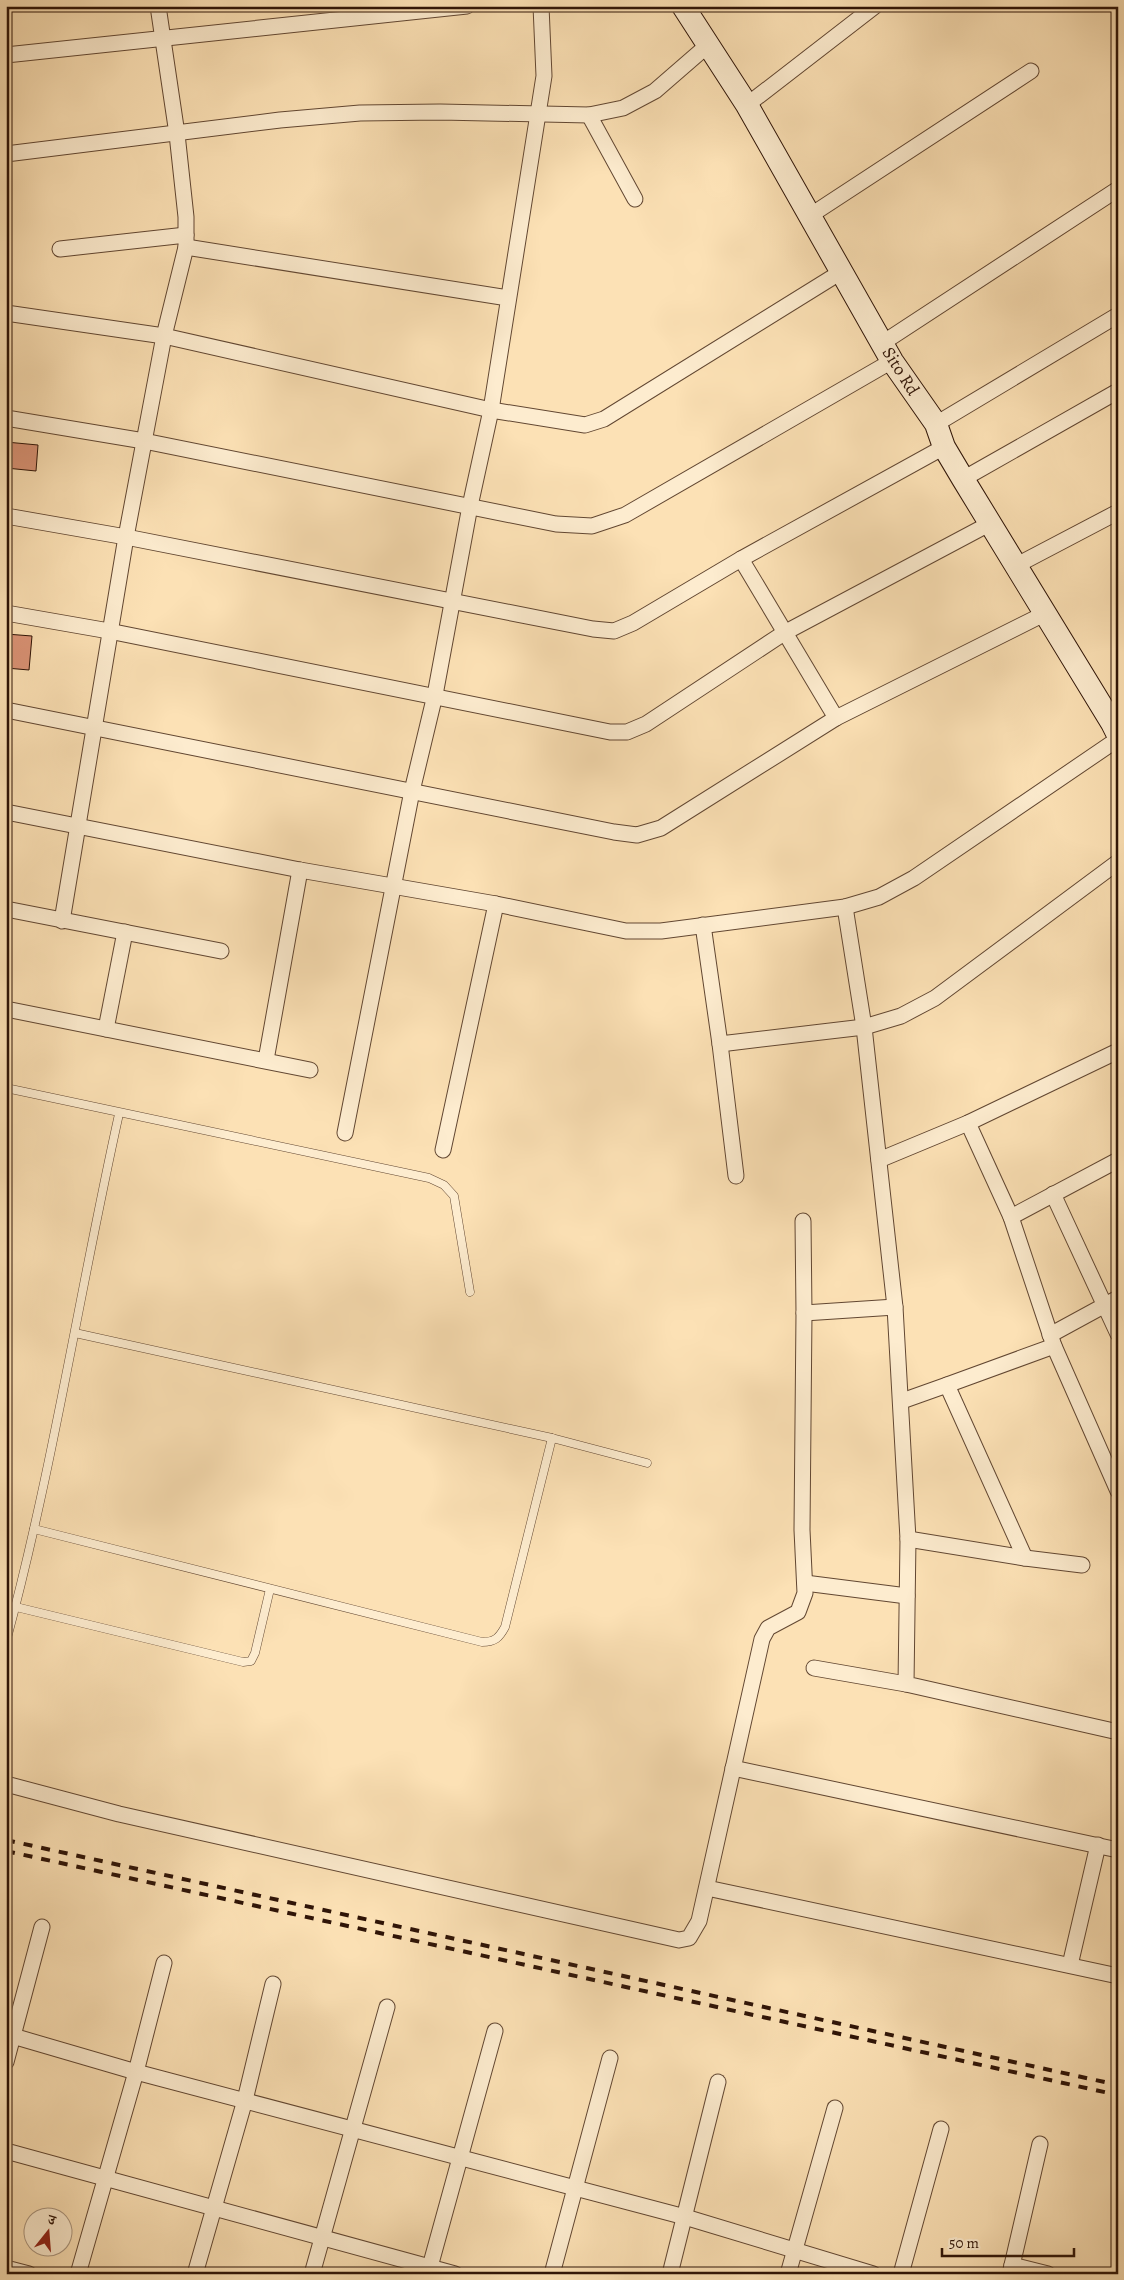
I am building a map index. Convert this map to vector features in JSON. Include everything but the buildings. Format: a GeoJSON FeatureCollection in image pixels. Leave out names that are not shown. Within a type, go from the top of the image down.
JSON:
{"type":"FeatureCollection","features":[{"type":"Feature","properties":{"kind":"main road","name":"Sito Rd"},"geometry":{"type":"LineString","coordinates":[[683,6],[747,105],[811,215],[841,272],[888,351],[936,424],[944,447],[989,524],[1017,565],[1116,729]]}},
{"type":"Feature","properties":{"kind":"street"},"geometry":{"type":"LineString","coordinates":[[62,920],[126,537],[164,336],[186,241],[176,134],[158,6]]}},
{"type":"Feature","properties":{"kind":"street"},"geometry":{"type":"LineString","coordinates":[[6,55],[467,6]]}},
{"type":"Feature","properties":{"kind":"street"},"geometry":{"type":"LineString","coordinates":[[345,1133],[412,791],[435,695],[490,410],[544,76],[541,6]]}},
{"type":"Feature","properties":{"kind":"street"},"geometry":{"type":"LineString","coordinates":[[747,105],[875,6]]}},
{"type":"Feature","properties":{"kind":"street"},"geometry":{"type":"LineString","coordinates":[[6,154],[280,120],[360,113],[539,113],[589,115],[623,108],[655,91],[708,44]]}},
{"type":"Feature","properties":{"kind":"street"},"geometry":{"type":"LineString","coordinates":[[811,215],[1031,71]]}},
{"type":"Feature","properties":{"kind":"street"},"geometry":{"type":"LineString","coordinates":[[589,115],[635,199]]}},
{"type":"Feature","properties":{"kind":"street"},"geometry":{"type":"LineString","coordinates":[[6,418],[144,441],[556,524],[592,526],[625,514],[888,351],[1118,189]]}},
{"type":"Feature","properties":{"kind":"street"},"geometry":{"type":"LineString","coordinates":[[60,249],[186,241],[508,298]]}},
{"type":"Feature","properties":{"kind":"street"},"geometry":{"type":"LineString","coordinates":[[6,313],[164,336],[490,410],[586,425],[604,419],[841,272]]}},
{"type":"Feature","properties":{"kind":"street"},"geometry":{"type":"LineString","coordinates":[[936,424],[1118,314]]}},
{"type":"Feature","properties":{"kind":"street"},"geometry":{"type":"LineString","coordinates":[[963,479],[1118,391]]}},
{"type":"Feature","properties":{"kind":"street"},"geometry":{"type":"LineString","coordinates":[[6,516],[126,537],[594,629],[614,631],[944,447]]}},
{"type":"Feature","properties":{"kind":"street"},"geometry":{"type":"LineString","coordinates":[[1017,565],[1118,512]]}},
{"type":"Feature","properties":{"kind":"street"},"geometry":{"type":"LineString","coordinates":[[6,614],[109,631],[435,695],[610,732],[627,732],[646,724],[784,633],[989,524]]}},
{"type":"Feature","properties":{"kind":"street"},"geometry":{"type":"LineString","coordinates":[[741,559],[836,718]]}},
{"type":"Feature","properties":{"kind":"street"},"geometry":{"type":"LineString","coordinates":[[6,710],[614,832],[637,835],[661,828],[836,718],[1046,613]]}},
{"type":"Feature","properties":{"kind":"street"},"geometry":{"type":"LineString","coordinates":[[6,812],[300,870],[496,904],[626,931],[662,931],[845,907],[880,897],[914,878],[1116,729]]}},
{"type":"Feature","properties":{"kind":"street"},"geometry":{"type":"LineString","coordinates":[[720,1044],[864,1027],[901,1016],[934,998],[1118,862]]}},
{"type":"Feature","properties":{"kind":"street"},"geometry":{"type":"LineString","coordinates":[[266,1060],[300,870]]}},
{"type":"Feature","properties":{"kind":"street"},"geometry":{"type":"LineString","coordinates":[[442,1150],[496,904]]}},
{"type":"Feature","properties":{"kind":"street"},"geometry":{"type":"LineString","coordinates":[[845,907],[864,1027],[895,1307],[902,1402],[908,1539],[906,1684]]}},
{"type":"Feature","properties":{"kind":"street"},"geometry":{"type":"LineString","coordinates":[[6,909],[220,951]]}},
{"type":"Feature","properties":{"kind":"street"},"geometry":{"type":"LineString","coordinates":[[703,925],[736,1176]]}},
{"type":"Feature","properties":{"kind":"street"},"geometry":{"type":"LineString","coordinates":[[106,1028],[125,932]]}},
{"type":"Feature","properties":{"kind":"street"},"geometry":{"type":"LineString","coordinates":[[6,1009],[310,1070]]}},
{"type":"Feature","properties":{"kind":"street"},"geometry":{"type":"LineString","coordinates":[[879,1160],[968,1123],[1118,1051]]}},
{"type":"Feature","properties":{"kind":"street"},"geometry":{"type":"LineString","coordinates":[[968,1123],[1011,1217],[1052,1340],[1118,1491]]}},
{"type":"Feature","properties":{"kind":"street"},"geometry":{"type":"LineString","coordinates":[[1011,1217],[1118,1160]]}},
{"type":"Feature","properties":{"kind":"street"},"geometry":{"type":"LineString","coordinates":[[1053,1194],[1118,1334]]}},
{"type":"Feature","properties":{"kind":"street"},"geometry":{"type":"LineString","coordinates":[[6,1784],[119,1814],[679,1940],[689,1938],[695,1930],[707,1888],[762,1639],[768,1628],[777,1621],[798,1612],[805,1593],[802,1473],[803,1221]]}},
{"type":"Feature","properties":{"kind":"street"},"geometry":{"type":"LineString","coordinates":[[902,1402],[1052,1340],[1104,1305],[1118,1298]]}},
{"type":"Feature","properties":{"kind":"street"},"geometry":{"type":"LineString","coordinates":[[804,1313],[895,1307]]}},
{"type":"Feature","properties":{"kind":"street"},"geometry":{"type":"LineString","coordinates":[[947,1385],[1025,1558]]}},
{"type":"Feature","properties":{"kind":"street"},"geometry":{"type":"LineString","coordinates":[[908,1539],[1025,1558],[1082,1564]]}},
{"type":"Feature","properties":{"kind":"street"},"geometry":{"type":"LineString","coordinates":[[805,1583],[907,1596]]}},
{"type":"Feature","properties":{"kind":"street"},"geometry":{"type":"LineString","coordinates":[[814,1668],[906,1684],[1118,1732]]}},
{"type":"Feature","properties":{"kind":"street"},"geometry":{"type":"LineString","coordinates":[[733,1768],[1118,1850]]}},
{"type":"Feature","properties":{"kind":"street"},"geometry":{"type":"LineString","coordinates":[[1070,1965],[1098,1845]]}},
{"type":"Feature","properties":{"kind":"street"},"geometry":{"type":"LineString","coordinates":[[707,1888],[1118,1976]]}},
{"type":"Feature","properties":{"kind":"street"},"geometry":{"type":"LineString","coordinates":[[6,2062],[10,2035],[42,1927]]}},
{"type":"Feature","properties":{"kind":"street"},"geometry":{"type":"LineString","coordinates":[[78,2274],[136,2072],[164,1963]]}},
{"type":"Feature","properties":{"kind":"street"},"geometry":{"type":"LineString","coordinates":[[195,2274],[245,2100],[273,1984]]}},
{"type":"Feature","properties":{"kind":"street"},"geometry":{"type":"LineString","coordinates":[[312,2274],[387,2007]]}},
{"type":"Feature","properties":{"kind":"street"},"geometry":{"type":"LineString","coordinates":[[429,2271],[495,2031]]}},
{"type":"Feature","properties":{"kind":"street"},"geometry":{"type":"LineString","coordinates":[[10,2035],[136,2072],[461,2157],[576,2190],[685,2217],[794,2252],[873,2274]]}},
{"type":"Feature","properties":{"kind":"street"},"geometry":{"type":"LineString","coordinates":[[552,2274],[610,2058]]}},
{"type":"Feature","properties":{"kind":"street"},"geometry":{"type":"LineString","coordinates":[[670,2274],[718,2082]]}},
{"type":"Feature","properties":{"kind":"street"},"geometry":{"type":"LineString","coordinates":[[788,2274],[835,2108]]}},
{"type":"Feature","properties":{"kind":"street"},"geometry":{"type":"LineString","coordinates":[[901,2274],[941,2129]]}},
{"type":"Feature","properties":{"kind":"street"},"geometry":{"type":"LineString","coordinates":[[1040,2144],[1011,2269],[1048,2274]]}},
{"type":"Feature","properties":{"kind":"street"},"geometry":{"type":"LineString","coordinates":[[6,2152],[213,2207],[323,2238],[429,2271],[454,2274]]}},
{"type":"Feature","properties":{"kind":"street"},"geometry":{"type":"LineString","coordinates":[[6,2268],[29,2274]]}},
{"type":"Feature","properties":{"kind":"lane"},"geometry":{"type":"LineString","coordinates":[[6,1088],[119,1114],[429,1178],[444,1185],[454,1196],[470,1292]]}},
{"type":"Feature","properties":{"kind":"lane"},"geometry":{"type":"LineString","coordinates":[[6,1642],[34,1529],[119,1114]]}},
{"type":"Feature","properties":{"kind":"lane"},"geometry":{"type":"LineString","coordinates":[[75,1333],[552,1438],[647,1463]]}},
{"type":"Feature","properties":{"kind":"lane"},"geometry":{"type":"LineString","coordinates":[[34,1529],[482,1642],[493,1642],[500,1637],[505,1627],[552,1438]]}},
{"type":"Feature","properties":{"kind":"lane"},"geometry":{"type":"LineString","coordinates":[[16,1607],[243,1662],[251,1661],[255,1653],[270,1589]]}},
{"type":"Feature","properties":{"kind":"railway"},"geometry":{"type":"LineString","coordinates":[[6,1840],[1118,2085]]}},
{"type":"Feature","properties":{"kind":"railway"},"geometry":{"type":"LineString","coordinates":[[6,1851],[1118,2095]]}}]}
